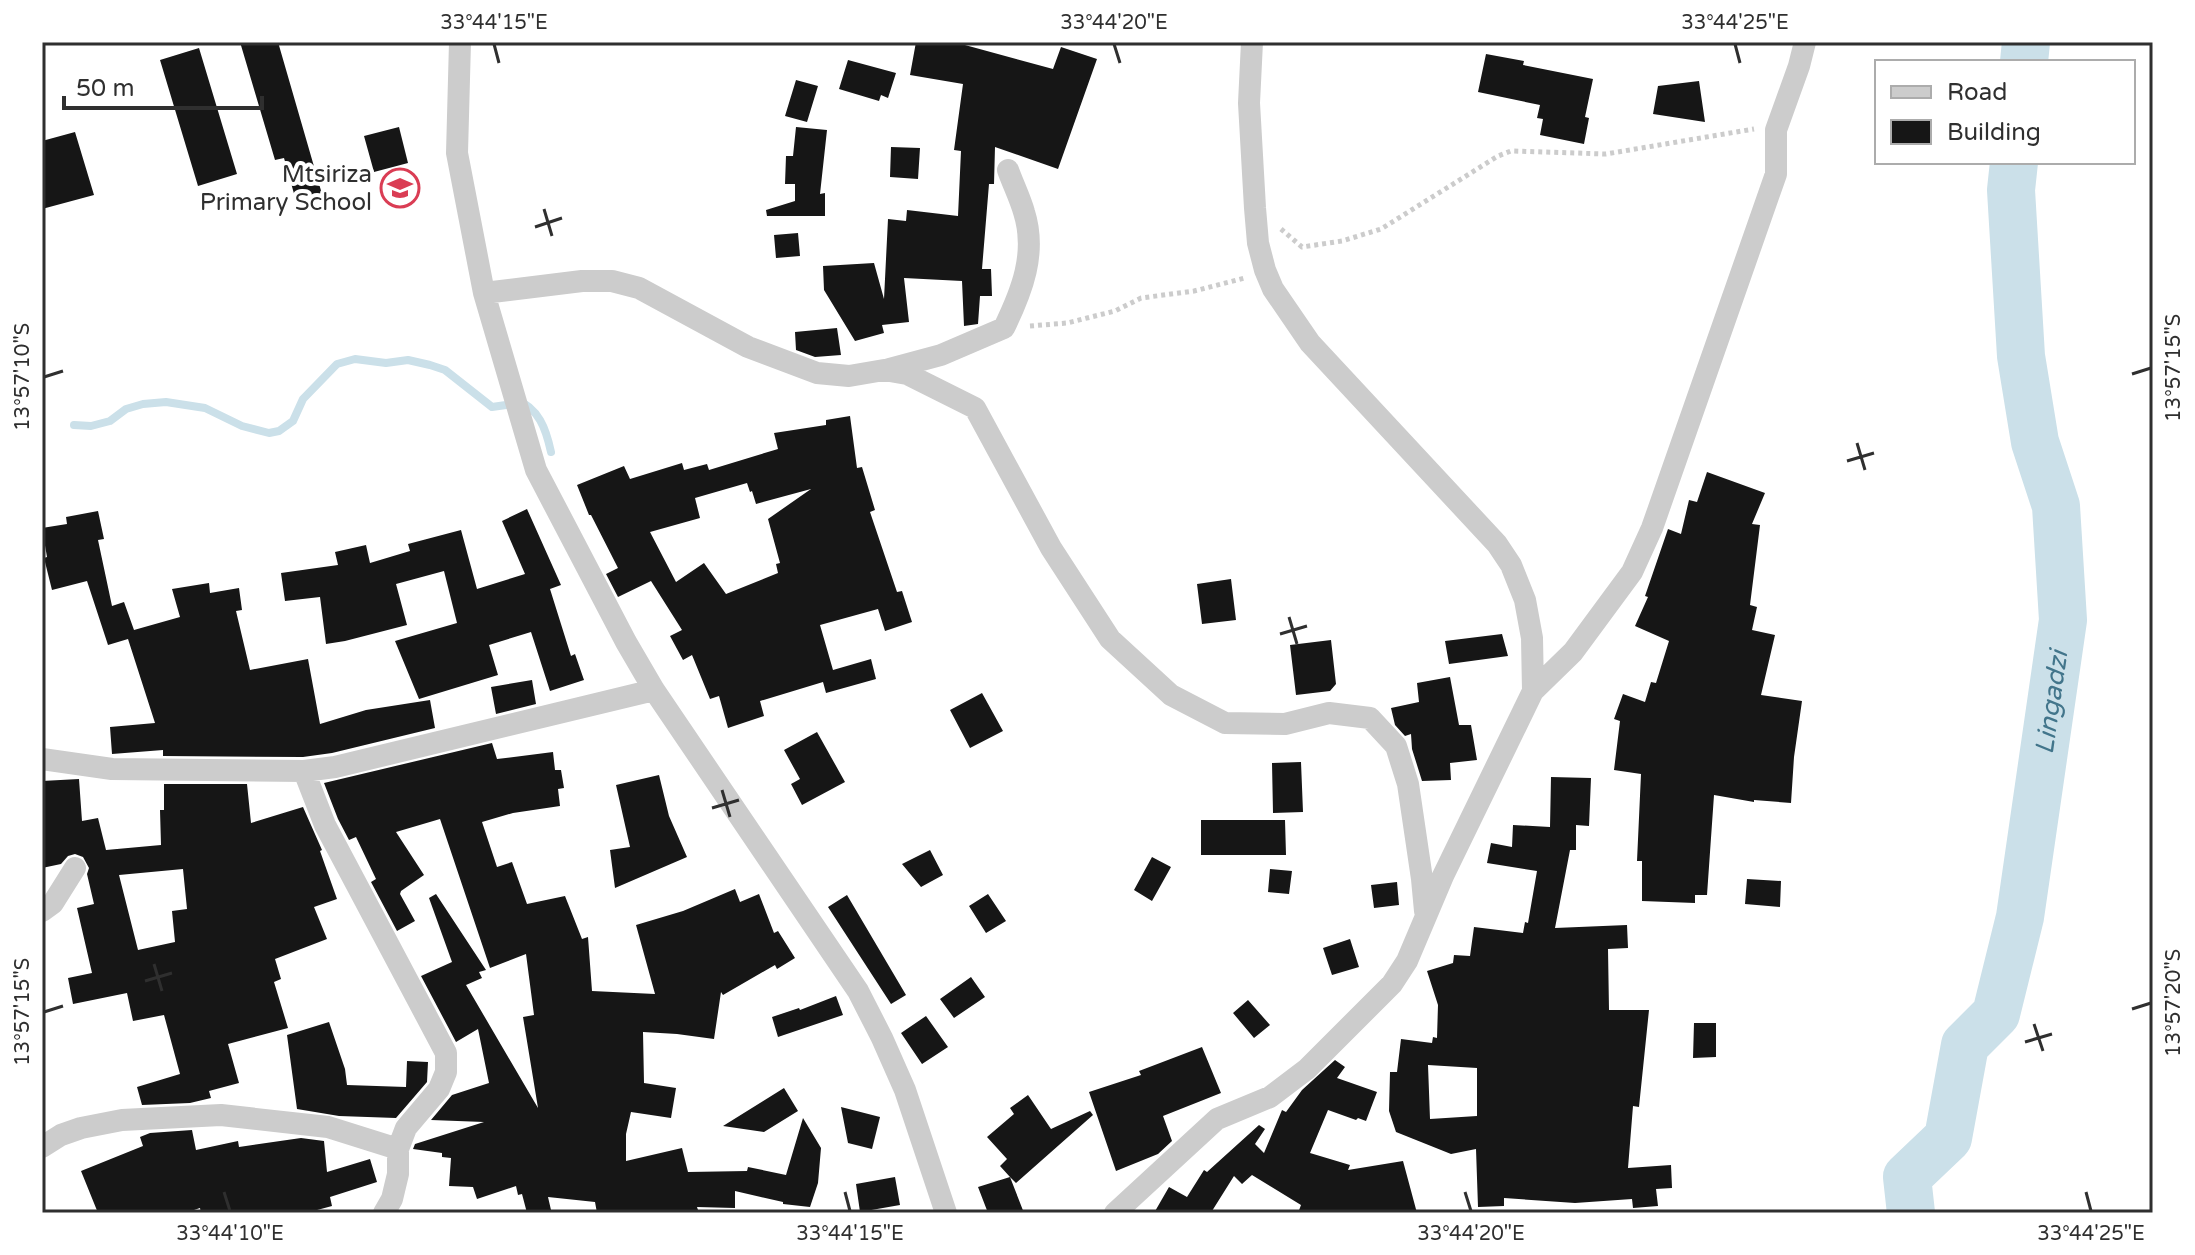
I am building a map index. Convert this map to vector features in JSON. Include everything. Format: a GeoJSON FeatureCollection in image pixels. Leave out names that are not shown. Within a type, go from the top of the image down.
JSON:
{"type":"FeatureCollection","features":[{"type":"Feature","properties":{"kind":"street"},"geometry":{"type":"LineString","coordinates":[[460,42],[457,153],[484,293],[536,470],[654,690],[858,991],[905,1090],[946,1213]]}},
{"type":"Feature","properties":{"kind":"street"},"geometry":{"type":"LineString","coordinates":[[1252,42],[1249,103],[1255,208],[1258,243],[1273,289],[1310,343],[1497,544],[1511,565],[1525,600],[1532,638],[1533,691]]}},
{"type":"Feature","properties":{"kind":"street"},"geometry":{"type":"LineString","coordinates":[[1115,1213],[1217,1119],[1270,1097],[1307,1069],[1392,984],[1407,961],[1443,876],[1533,691],[1573,652],[1632,572],[1652,528],[1776,174],[1776,130],[1805,42]]}},
{"type":"Feature","properties":{"kind":"street"},"geometry":{"type":"LineString","coordinates":[[484,293],[582,281],[612,281],[639,288],[748,347],[817,373],[849,376],[884,370],[941,355],[1004,328],[1018,299],[1030,243],[1025,213],[1008,170]]}},
{"type":"Feature","properties":{"kind":"street"},"geometry":{"type":"LineString","coordinates":[[884,370],[907,374],[975,408],[1051,548],[1110,639],[1171,695],[1225,723],[1285,724],[1329,713],[1370,718],[1396,746],[1408,784],[1426,921]]}},
{"type":"Feature","properties":{"kind":"street"},"geometry":{"type":"LineString","coordinates":[[42,759],[112,769],[304,771],[335,767],[654,690]]}},
{"type":"Feature","properties":{"kind":"street"},"geometry":{"type":"LineString","coordinates":[[304,771],[325,825],[446,1053],[446,1072],[439,1089],[406,1128],[398,1149],[398,1174],[392,1199],[384,1213]]}},
{"type":"Feature","properties":{"kind":"street"},"geometry":{"type":"LineString","coordinates":[[42,911],[53,903],[75,868]]}},
{"type":"Feature","properties":{"kind":"street"},"geometry":{"type":"LineString","coordinates":[[42,1147],[61,1135],[81,1128],[122,1120],[221,1115],[328,1127],[398,1149]]}},
{"type":"Feature","properties":{"kind":"path"},"geometry":{"type":"LineString","coordinates":[[1255,208],[1302,247],[1342,241],[1381,229],[1498,156],[1511,151],[1606,154],[1752,129],[1776,130]]}},
{"type":"Feature","properties":{"kind":"path"},"geometry":{"type":"LineString","coordinates":[[1004,328],[1067,323],[1115,311],[1141,298],[1194,291],[1265,270]]}},
{"type":"Feature","properties":{"kind":"building"},"geometry":{"type":"Polygon","coordinates":[[[240,42],[278,42],[324,201],[298,208],[284,158],[275,160],[240,42]]]}},
{"type":"Feature","properties":{"kind":"building"},"geometry":{"type":"Polygon","coordinates":[[[916,42],[954,42],[1053,69],[1061,47],[1097,59],[1058,169],[995,147],[994,184],[989,184],[982,269],[991,269],[992,296],[980,296],[978,324],[964,326],[962,281],[904,278],[909,322],[882,325],[884,333],[855,341],[824,290],[823,266],[874,263],[884,299],[888,219],[906,221],[907,210],[958,216],[961,151],[954,150],[963,84],[910,75],[916,42]]]}},
{"type":"Feature","properties":{"kind":"building"},"geometry":{"type":"Polygon","coordinates":[[[199,48],[237,174],[198,186],[160,60],[199,48]]]}},
{"type":"Feature","properties":{"kind":"building"},"geometry":{"type":"Polygon","coordinates":[[[1486,54],[1593,79],[1585,117],[1589,118],[1584,144],[1540,135],[1543,119],[1537,118],[1540,105],[1478,92],[1486,54]]]}},
{"type":"Feature","properties":{"kind":"building"},"geometry":{"type":"Polygon","coordinates":[[[848,60],[896,73],[888,98],[881,95],[879,101],[839,89],[848,60]]]}},
{"type":"Feature","properties":{"kind":"building"},"geometry":{"type":"Polygon","coordinates":[[[796,80],[818,86],[807,122],[785,116],[796,80]]]}},
{"type":"Feature","properties":{"kind":"building"},"geometry":{"type":"Polygon","coordinates":[[[1699,81],[1705,122],[1653,114],[1658,86],[1699,81]]]}},
{"type":"Feature","properties":{"kind":"building"},"geometry":{"type":"Polygon","coordinates":[[[399,127],[408,163],[374,172],[364,136],[399,127]]]}},
{"type":"Feature","properties":{"kind":"building"},"geometry":{"type":"Polygon","coordinates":[[[796,127],[827,130],[820,194],[825,193],[825,216],[767,216],[766,210],[795,201],[795,184],[785,184],[786,156],[793,156],[796,127]]]}},
{"type":"Feature","properties":{"kind":"building"},"geometry":{"type":"Polygon","coordinates":[[[75,132],[94,195],[42,209],[42,141],[75,132]]]}},
{"type":"Feature","properties":{"kind":"building"},"geometry":{"type":"Polygon","coordinates":[[[891,147],[920,148],[918,179],[890,177],[891,147]]]}},
{"type":"Feature","properties":{"kind":"building"},"geometry":{"type":"Polygon","coordinates":[[[798,233],[800,256],[776,258],[774,235],[798,233]]]}},
{"type":"Feature","properties":{"kind":"building"},"geometry":{"type":"Polygon","coordinates":[[[837,328],[841,355],[815,357],[796,350],[795,332],[837,328]]]}},
{"type":"Feature","properties":{"kind":"building"},"geometry":{"type":"Polygon","coordinates":[[[850,416],[857,468],[862,467],[875,510],[870,512],[897,592],[902,591],[912,622],[885,631],[878,609],[820,625],[833,670],[871,659],[876,679],[826,693],[823,682],[760,701],[764,716],[728,728],[719,696],[710,699],[692,655],[683,660],[670,636],[682,630],[651,581],[618,597],[606,574],[618,568],[589,515],[577,485],[624,466],[630,479],[682,463],[684,470],[707,464],[709,470],[778,449],[774,433],[826,425],[826,420],[850,416]],[[747,483],[695,498],[700,518],[650,532],[676,582],[704,563],[726,594],[778,573],[776,564],[780,563],[768,519],[811,489],[756,504],[747,483]]]}},
{"type":"Feature","properties":{"kind":"building"},"geometry":{"type":"Polygon","coordinates":[[[1707,472],[1765,493],[1752,524],[1760,525],[1750,605],[1757,607],[1752,630],[1775,635],[1761,695],[1802,701],[1791,803],[1754,802],[1714,795],[1707,895],[1695,895],[1695,903],[1642,901],[1642,861],[1637,861],[1641,774],[1614,770],[1620,721],[1614,719],[1623,694],[1645,702],[1651,682],[1656,683],[1669,641],[1635,626],[1648,597],[1645,596],[1668,529],[1681,534],[1689,500],[1697,502],[1707,472]]]}},
{"type":"Feature","properties":{"kind":"building"},"geometry":{"type":"Polygon","coordinates":[[[527,509],[561,585],[550,589],[571,656],[575,654],[584,680],[550,691],[531,632],[489,645],[498,675],[419,699],[395,641],[457,623],[444,571],[396,584],[407,625],[345,641],[326,644],[320,597],[285,601],[281,573],[338,565],[335,552],[366,545],[370,563],[410,551],[408,544],[461,530],[477,589],[525,574],[502,521],[527,509]]]}},
{"type":"Feature","properties":{"kind":"building"},"geometry":{"type":"Polygon","coordinates":[[[98,511],[104,539],[98,540],[112,606],[124,602],[134,630],[180,617],[172,589],[209,583],[210,593],[239,588],[242,610],[236,611],[250,670],[308,659],[320,724],[366,710],[430,700],[435,728],[303,757],[163,756],[163,750],[112,754],[110,727],[155,723],[128,639],[108,645],[87,581],[52,590],[44,558],[47,557],[42,528],[67,524],[66,517],[98,511]]]}},
{"type":"Feature","properties":{"kind":"building"},"geometry":{"type":"Polygon","coordinates":[[[1231,579],[1236,620],[1202,624],[1197,584],[1231,579]]]}},
{"type":"Feature","properties":{"kind":"building"},"geometry":{"type":"Polygon","coordinates":[[[1502,634],[1508,656],[1449,664],[1445,641],[1502,634]]]}},
{"type":"Feature","properties":{"kind":"building"},"geometry":{"type":"Polygon","coordinates":[[[1331,640],[1336,684],[1330,691],[1296,695],[1290,645],[1331,640]]]}},
{"type":"Feature","properties":{"kind":"building"},"geometry":{"type":"Polygon","coordinates":[[[1450,677],[1459,725],[1471,725],[1477,760],[1450,763],[1451,780],[1422,781],[1412,749],[1411,734],[1405,736],[1395,725],[1391,708],[1419,702],[1417,683],[1450,677]]]}},
{"type":"Feature","properties":{"kind":"building"},"geometry":{"type":"Polygon","coordinates":[[[532,680],[536,704],[496,714],[491,687],[532,680]]]}},
{"type":"Feature","properties":{"kind":"building"},"geometry":{"type":"Polygon","coordinates":[[[982,693],[1003,731],[970,748],[950,710],[982,693]]]}},
{"type":"Feature","properties":{"kind":"building"},"geometry":{"type":"Polygon","coordinates":[[[817,732],[845,782],[802,805],[791,784],[800,779],[784,750],[817,732]]]}},
{"type":"Feature","properties":{"kind":"building"},"geometry":{"type":"Polygon","coordinates":[[[492,743],[497,759],[553,752],[555,770],[561,770],[564,788],[558,789],[560,806],[513,813],[482,822],[497,867],[512,862],[527,904],[565,896],[582,939],[588,937],[592,991],[655,994],[636,925],[683,911],[735,889],[740,902],[759,894],[774,933],[778,931],[795,958],[777,969],[775,965],[723,995],[721,992],[714,1039],[643,1032],[644,1083],[676,1088],[671,1118],[631,1112],[626,1134],[626,1161],[682,1148],[688,1172],[747,1171],[748,1167],[786,1175],[803,1118],[821,1148],[818,1183],[810,1207],[783,1204],[735,1191],[735,1208],[697,1207],[699,1213],[597,1213],[595,1202],[548,1197],[551,1210],[527,1213],[522,1194],[518,1195],[516,1186],[477,1199],[473,1187],[449,1186],[451,1158],[442,1157],[442,1153],[413,1149],[415,1144],[484,1122],[431,1120],[452,1095],[489,1083],[478,1029],[456,1042],[421,976],[452,962],[429,898],[436,894],[486,970],[479,972],[482,978],[466,985],[538,1108],[523,1017],[534,1015],[526,954],[490,968],[440,819],[396,832],[424,875],[401,891],[415,921],[397,931],[371,882],[376,879],[356,837],[349,840],[324,783],[492,743]]]}},
{"type":"Feature","properties":{"kind":"building"},"geometry":{"type":"Polygon","coordinates":[[[1301,762],[1303,812],[1273,813],[1272,763],[1301,762]]]}},
{"type":"Feature","properties":{"kind":"building"},"geometry":{"type":"Polygon","coordinates":[[[659,775],[669,816],[687,857],[615,888],[610,850],[630,847],[616,785],[659,775]]]}},
{"type":"Feature","properties":{"kind":"building"},"geometry":{"type":"Polygon","coordinates":[[[1551,777],[1591,778],[1589,826],[1576,825],[1576,850],[1570,850],[1555,928],[1627,925],[1628,948],[1608,949],[1609,1010],[1649,1010],[1639,1107],[1633,1106],[1628,1168],[1671,1165],[1672,1188],[1656,1189],[1658,1206],[1633,1208],[1632,1199],[1575,1203],[1504,1198],[1504,1206],[1478,1207],[1476,1149],[1451,1154],[1396,1132],[1389,1111],[1390,1072],[1397,1072],[1401,1039],[1432,1043],[1433,1037],[1437,1038],[1438,1005],[1427,971],[1453,963],[1454,955],[1470,956],[1474,927],[1523,933],[1525,922],[1528,923],[1537,871],[1487,863],[1491,843],[1512,847],[1513,825],[1550,827],[1551,777]],[[1428,1065],[1430,1119],[1477,1116],[1477,1068],[1428,1065]]]}},
{"type":"Feature","properties":{"kind":"building"},"geometry":{"type":"Polygon","coordinates":[[[79,779],[82,821],[98,818],[106,850],[161,845],[160,810],[164,810],[164,784],[247,784],[251,823],[303,807],[322,850],[337,899],[314,907],[327,939],[275,959],[281,979],[274,982],[288,1028],[228,1044],[239,1083],[209,1091],[211,1098],[190,1103],[142,1105],[137,1087],[180,1074],[164,1015],[133,1021],[127,993],[73,1004],[68,978],[92,973],[77,908],[94,904],[87,874],[89,868],[83,857],[75,854],[68,856],[61,864],[42,868],[42,781],[79,779]],[[183,869],[119,875],[138,950],[175,942],[172,911],[187,909],[183,869]]]}},
{"type":"Feature","properties":{"kind":"building"},"geometry":{"type":"Polygon","coordinates":[[[1201,820],[1285,820],[1286,855],[1201,855],[1201,820]]]}},
{"type":"Feature","properties":{"kind":"building"},"geometry":{"type":"Polygon","coordinates":[[[930,850],[943,875],[921,887],[902,864],[930,850]]]}},
{"type":"Feature","properties":{"kind":"building"},"geometry":{"type":"Polygon","coordinates":[[[1152,857],[1171,867],[1152,901],[1134,890],[1152,857]]]}},
{"type":"Feature","properties":{"kind":"building"},"geometry":{"type":"Polygon","coordinates":[[[1270,869],[1292,871],[1289,894],[1268,892],[1270,869]]]}},
{"type":"Feature","properties":{"kind":"building"},"geometry":{"type":"Polygon","coordinates":[[[1747,879],[1781,881],[1780,907],[1745,904],[1747,879]]]}},
{"type":"Feature","properties":{"kind":"building"},"geometry":{"type":"Polygon","coordinates":[[[1397,882],[1399,905],[1374,908],[1371,885],[1397,882]]]}},
{"type":"Feature","properties":{"kind":"building"},"geometry":{"type":"Polygon","coordinates":[[[988,894],[1006,921],[986,933],[969,906],[988,894]]]}},
{"type":"Feature","properties":{"kind":"building"},"geometry":{"type":"Polygon","coordinates":[[[847,895],[906,995],[891,1004],[828,907],[847,895]]]}},
{"type":"Feature","properties":{"kind":"building"},"geometry":{"type":"Polygon","coordinates":[[[1350,939],[1359,967],[1332,975],[1323,948],[1350,939]]]}},
{"type":"Feature","properties":{"kind":"building"},"geometry":{"type":"Polygon","coordinates":[[[971,977],[985,997],[954,1018],[940,999],[971,977]]]}},
{"type":"Feature","properties":{"kind":"building"},"geometry":{"type":"Polygon","coordinates":[[[836,996],[843,1015],[778,1037],[772,1017],[836,996]]]}},
{"type":"Feature","properties":{"kind":"building"},"geometry":{"type":"Polygon","coordinates":[[[1248,1000],[1270,1025],[1254,1038],[1233,1013],[1248,1000]]]}},
{"type":"Feature","properties":{"kind":"building"},"geometry":{"type":"Polygon","coordinates":[[[926,1016],[948,1047],[922,1064],[901,1033],[926,1016]]]}},
{"type":"Feature","properties":{"kind":"building"},"geometry":{"type":"Polygon","coordinates":[[[329,1022],[345,1069],[347,1085],[406,1087],[407,1061],[428,1062],[427,1082],[396,1118],[339,1116],[297,1109],[287,1035],[329,1022]]]}},
{"type":"Feature","properties":{"kind":"building"},"geometry":{"type":"Polygon","coordinates":[[[1694,1023],[1716,1023],[1716,1057],[1693,1058],[1694,1023]]]}},
{"type":"Feature","properties":{"kind":"building"},"geometry":{"type":"Polygon","coordinates":[[[1202,1047],[1221,1093],[1163,1116],[1172,1141],[1158,1154],[1116,1171],[1089,1092],[1141,1075],[1139,1071],[1202,1047]]]}},
{"type":"Feature","properties":{"kind":"building"},"geometry":{"type":"Polygon","coordinates":[[[1335,1060],[1345,1067],[1337,1078],[1377,1092],[1366,1121],[1328,1110],[1310,1153],[1350,1165],[1348,1170],[1403,1161],[1417,1213],[1298,1213],[1301,1205],[1252,1175],[1242,1184],[1234,1176],[1212,1211],[1215,1213],[1154,1213],[1169,1187],[1187,1197],[1204,1170],[1207,1172],[1259,1125],[1265,1129],[1255,1144],[1264,1153],[1282,1110],[1286,1112],[1302,1090],[1335,1060]]]}},
{"type":"Feature","properties":{"kind":"building"},"geometry":{"type":"Polygon","coordinates":[[[784,1088],[798,1111],[764,1132],[723,1126],[784,1088]]]}},
{"type":"Feature","properties":{"kind":"building"},"geometry":{"type":"Polygon","coordinates":[[[1028,1095],[1051,1129],[1090,1111],[1093,1115],[1016,1183],[1000,1166],[1007,1159],[987,1137],[1014,1114],[1010,1108],[1028,1095]]]}},
{"type":"Feature","properties":{"kind":"building"},"geometry":{"type":"Polygon","coordinates":[[[841,1107],[880,1117],[872,1149],[848,1143],[841,1107]]]}},
{"type":"Feature","properties":{"kind":"building"},"geometry":{"type":"Polygon","coordinates":[[[192,1130],[196,1150],[238,1141],[239,1147],[301,1138],[324,1141],[327,1172],[370,1159],[377,1182],[330,1197],[332,1206],[306,1213],[201,1213],[200,1208],[185,1213],[98,1213],[81,1171],[143,1146],[140,1137],[150,1133],[192,1130]]]}},
{"type":"Feature","properties":{"kind":"building"},"geometry":{"type":"Polygon","coordinates":[[[895,1177],[900,1205],[860,1212],[856,1184],[895,1177]]]}},
{"type":"Feature","properties":{"kind":"building"},"geometry":{"type":"Polygon","coordinates":[[[1010,1177],[1024,1213],[988,1213],[978,1187],[1010,1177]]]}},
{"type":"Feature","properties":{"kind":"waterway","name":"Lingadzi"},"geometry":{"type":"LineString","coordinates":[[2024,60],[2026,42]]}},
{"type":"Feature","properties":{"kind":"waterway","name":"Lingadzi"},"geometry":{"type":"LineString","coordinates":[[1911,1213],[1907,1177],[1948,1138],[1965,1045],[1996,1014],[2020,917],[2063,620],[2056,506],[2035,442],[2021,356],[2011,190],[2014,164]]}},
{"type":"Feature","properties":{"kind":"waterway"},"geometry":{"type":"LineString","coordinates":[[74,425],[91,426],[110,421],[126,409],[166,402],[205,408],[242,426],[269,433],[279,431],[293,421],[303,399],[337,364],[355,359],[386,363],[408,360],[445,370],[492,407],[506,405],[515,399],[523,403],[540,420],[551,452]]}},
{"type":"Feature","properties":{"kind":"place","name":"Mtsiriza Primary School"},"geometry":{"type":"Point","coordinates":[400,188]}}]}
